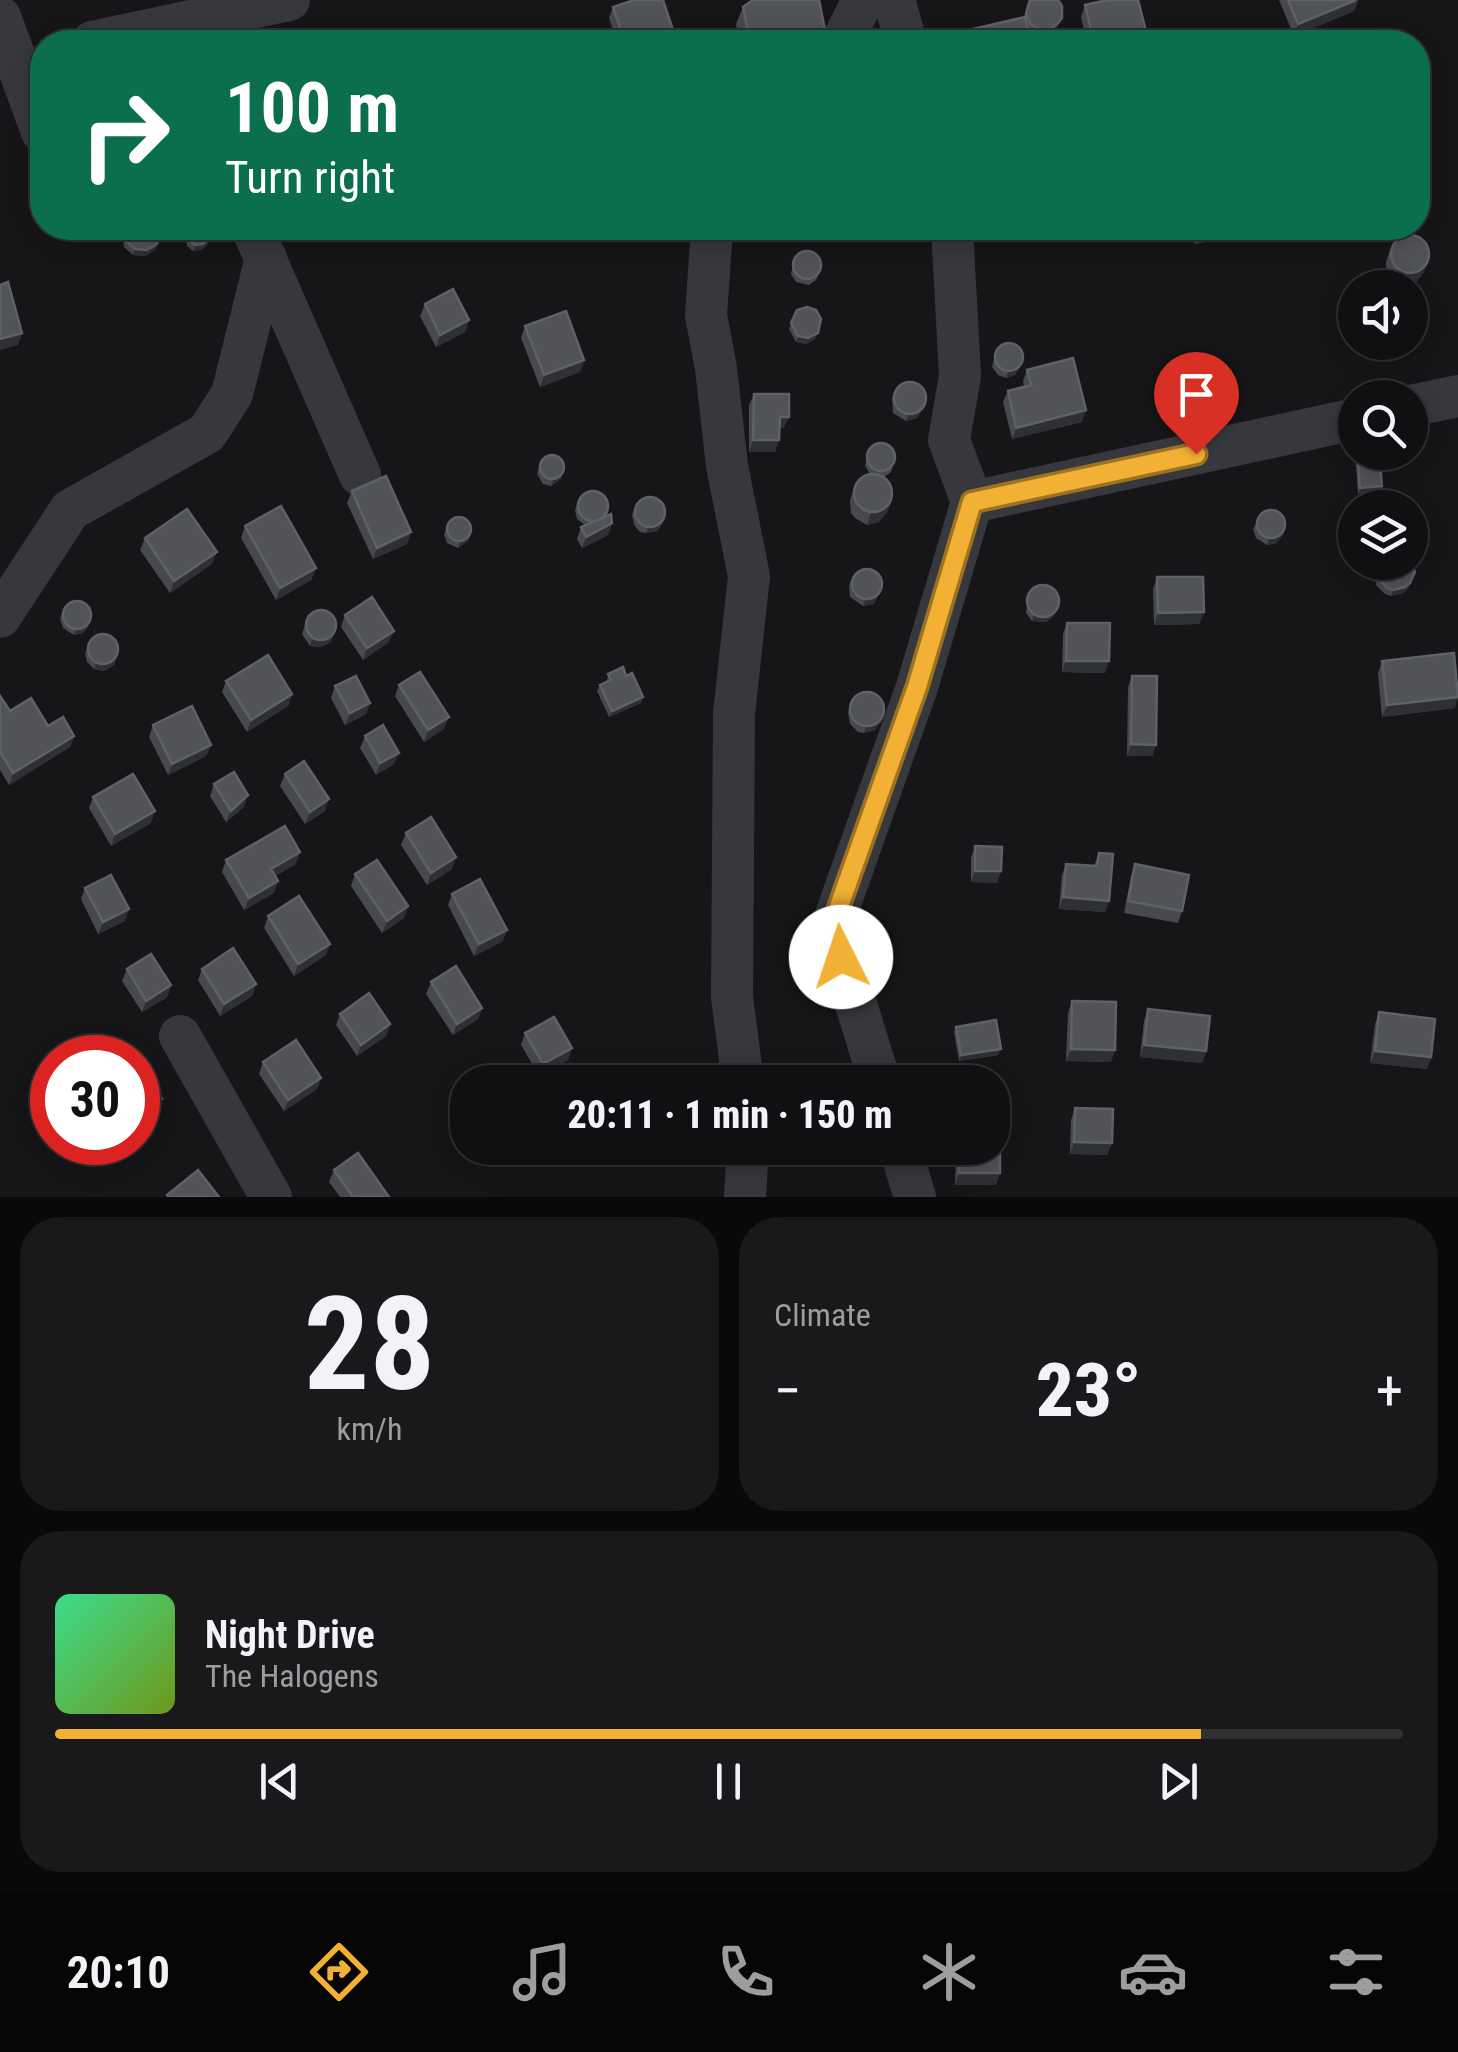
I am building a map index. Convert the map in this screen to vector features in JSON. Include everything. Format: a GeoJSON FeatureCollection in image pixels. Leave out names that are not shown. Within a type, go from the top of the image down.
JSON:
{"type":"FeatureCollection","features":[{"type":"Feature","properties":{"kind":"street"},"geometry":{"type":"LineString","coordinates":[[184,30],[289,0]]}},
{"type":"Feature","properties":{"kind":"street"},"geometry":{"type":"LineString","coordinates":[[848,30],[863,0]]}},
{"type":"Feature","properties":{"kind":"street"},"geometry":{"type":"LineString","coordinates":[[894,0],[903,30]]}},
{"type":"Feature","properties":{"kind":"street"},"geometry":{"type":"LineString","coordinates":[[0,17],[28,55]]}},
{"type":"Feature","properties":{"kind":"street"},"geometry":{"type":"LineString","coordinates":[[711,240],[706,315],[726,466],[750,576],[734,714],[732,997],[741,1065]]}},
{"type":"Feature","properties":{"kind":"street"},"geometry":{"type":"LineString","coordinates":[[875,1065],[832,926],[917,687],[972,502],[949,440],[960,376],[953,240]]}},
{"type":"Feature","properties":{"kind":"street"},"geometry":{"type":"LineString","coordinates":[[259,243],[360,475]]}},
{"type":"Feature","properties":{"kind":"street"},"geometry":{"type":"LineString","coordinates":[[0,616],[70,510],[208,433],[232,394],[259,243]]}},
{"type":"Feature","properties":{"kind":"street"},"geometry":{"type":"LineString","coordinates":[[1428,402],[1458,396]]}},
{"type":"Feature","properties":{"kind":"street"},"geometry":{"type":"LineString","coordinates":[[972,502],[1338,422]]}},
{"type":"Feature","properties":{"kind":"street"},"geometry":{"type":"LineString","coordinates":[[180,1036],[270,1197]]}},
{"type":"Feature","properties":{"kind":"street"},"geometry":{"type":"LineString","coordinates":[[745,1197],[747,1165]]}},
{"type":"Feature","properties":{"kind":"street"},"geometry":{"type":"LineString","coordinates":[[906,1165],[916,1197]]}},
{"type":"Feature","properties":{"kind":"building"},"geometry":{"type":"Polygon","coordinates":[[[634,0],[663,0],[673,30],[621,30],[613,7],[634,0]]]}},
{"type":"Feature","properties":{"kind":"building"},"geometry":{"type":"Polygon","coordinates":[[[753,0],[819,0],[825,30],[748,30],[743,7],[753,0]]]}},
{"type":"Feature","properties":{"kind":"building"},"geometry":{"type":"Polygon","coordinates":[[[1030,0],[1058,0],[1062,18],[1049,30],[1031,25],[1026,14],[1030,0]]]}},
{"type":"Feature","properties":{"kind":"building"},"geometry":{"type":"Polygon","coordinates":[[[1138,0],[1146,30],[1091,30],[1085,5],[1138,0]]]}},
{"type":"Feature","properties":{"kind":"building"},"geometry":{"type":"Polygon","coordinates":[[[1288,0],[1356,0],[1298,24],[1288,0]]]}},
{"type":"Feature","properties":{"kind":"building"},"geometry":{"type":"Polygon","coordinates":[[[1025,17],[1028,30],[969,30],[1025,17]]]}},
{"type":"Feature","properties":{"kind":"building"},"geometry":{"type":"Polygon","coordinates":[[[158,240],[147,250],[135,249],[126,241],[158,240]]]}},
{"type":"Feature","properties":{"kind":"building"},"geometry":{"type":"Polygon","coordinates":[[[1396,240],[1424,240],[1429,254],[1424,268],[1396,268],[1391,254],[1396,240]]]}},
{"type":"Feature","properties":{"kind":"building"},"geometry":{"type":"Polygon","coordinates":[[[807,251],[817,255],[821,265],[817,275],[807,279],[797,275],[793,265],[797,255],[807,251]]]}},
{"type":"Feature","properties":{"kind":"building"},"geometry":{"type":"Polygon","coordinates":[[[8,282],[22,333],[0,339],[0,285],[8,282]]]}},
{"type":"Feature","properties":{"kind":"building"},"geometry":{"type":"Polygon","coordinates":[[[453,289],[469,320],[440,335],[425,304],[453,289]]]}},
{"type":"Feature","properties":{"kind":"building"},"geometry":{"type":"Polygon","coordinates":[[[797,310],[816,310],[821,319],[818,333],[808,338],[798,336],[791,323],[797,310]]]}},
{"type":"Feature","properties":{"kind":"building"},"geometry":{"type":"Polygon","coordinates":[[[566,311],[584,360],[544,375],[525,326],[566,311]]]}},
{"type":"Feature","properties":{"kind":"building"},"geometry":{"type":"Polygon","coordinates":[[[1009,343],[1019,347],[1023,357],[1019,367],[1009,371],[999,367],[995,357],[999,347],[1009,343]]]}},
{"type":"Feature","properties":{"kind":"building"},"geometry":{"type":"Polygon","coordinates":[[[1073,358],[1086,410],[1016,428],[1008,391],[1031,385],[1027,370],[1073,358]]]}},
{"type":"Feature","properties":{"kind":"building"},"geometry":{"type":"Polygon","coordinates":[[[1213,362],[1225,367],[1230,379],[1225,391],[1213,396],[1201,391],[1196,379],[1201,367],[1213,362]]]}},
{"type":"Feature","properties":{"kind":"building"},"geometry":{"type":"Polygon","coordinates":[[[910,382],[921,387],[926,398],[921,409],[910,414],[899,409],[894,398],[899,387],[910,382]]]}},
{"type":"Feature","properties":{"kind":"building"},"geometry":{"type":"Polygon","coordinates":[[[754,394],[789,394],[789,417],[780,417],[779,440],[753,440],[754,394]]]}},
{"type":"Feature","properties":{"kind":"building"},"geometry":{"type":"Polygon","coordinates":[[[881,443],[891,447],[895,457],[891,467],[881,471],[871,467],[867,457],[871,447],[881,443]]]}},
{"type":"Feature","properties":{"kind":"building"},"geometry":{"type":"Polygon","coordinates":[[[552,455],[564,467],[552,479],[540,467],[552,455]]]}},
{"type":"Feature","properties":{"kind":"building"},"geometry":{"type":"Polygon","coordinates":[[[1358,470],[1381,470],[1382,486],[1360,488],[1358,470]]]}},
{"type":"Feature","properties":{"kind":"building"},"geometry":{"type":"Polygon","coordinates":[[[873,474],[887,479],[892,493],[887,507],[873,512],[859,507],[854,493],[859,479],[873,474]]]}},
{"type":"Feature","properties":{"kind":"building"},"geometry":{"type":"Polygon","coordinates":[[[386,476],[411,532],[377,548],[352,491],[386,476]]]}},
{"type":"Feature","properties":{"kind":"building"},"geometry":{"type":"Polygon","coordinates":[[[593,491],[604,495],[608,506],[604,517],[593,521],[582,517],[578,506],[582,495],[593,491]]]}},
{"type":"Feature","properties":{"kind":"building"},"geometry":{"type":"Polygon","coordinates":[[[650,497],[661,501],[665,512],[661,523],[650,527],[639,523],[635,512],[639,501],[650,497]]]}},
{"type":"Feature","properties":{"kind":"building"},"geometry":{"type":"Polygon","coordinates":[[[281,506],[316,568],[280,588],[245,526],[281,506]]]}},
{"type":"Feature","properties":{"kind":"building"},"geometry":{"type":"Polygon","coordinates":[[[187,509],[217,552],[174,581],[145,538],[187,509]]]}},
{"type":"Feature","properties":{"kind":"building"},"geometry":{"type":"Polygon","coordinates":[[[1271,510],[1281,514],[1285,524],[1281,534],[1271,538],[1261,534],[1257,524],[1261,514],[1271,510]]]}},
{"type":"Feature","properties":{"kind":"building"},"geometry":{"type":"Polygon","coordinates":[[[611,514],[612,523],[586,537],[581,527],[611,514]]]}},
{"type":"Feature","properties":{"kind":"building"},"geometry":{"type":"Polygon","coordinates":[[[459,517],[471,529],[459,541],[447,529],[459,517]]]}},
{"type":"Feature","properties":{"kind":"building"},"geometry":{"type":"Polygon","coordinates":[[[867,569],[878,573],[882,584],[878,595],[867,599],[856,595],[852,584],[856,573],[867,569]]]}},
{"type":"Feature","properties":{"kind":"building"},"geometry":{"type":"Polygon","coordinates":[[[1157,577],[1203,577],[1204,612],[1158,613],[1157,577]]]}},
{"type":"Feature","properties":{"kind":"building"},"geometry":{"type":"Polygon","coordinates":[[[1380,580],[1411,580],[1405,587],[1387,588],[1380,580]]]}},
{"type":"Feature","properties":{"kind":"building"},"geometry":{"type":"Polygon","coordinates":[[[1043,585],[1054,590],[1059,601],[1054,612],[1043,617],[1032,612],[1027,601],[1032,590],[1043,585]]]}},
{"type":"Feature","properties":{"kind":"building"},"geometry":{"type":"Polygon","coordinates":[[[372,597],[394,631],[367,648],[345,615],[372,597]]]}},
{"type":"Feature","properties":{"kind":"building"},"geometry":{"type":"Polygon","coordinates":[[[77,601],[87,605],[91,615],[87,625],[77,629],[67,625],[63,615],[67,605],[77,601]]]}},
{"type":"Feature","properties":{"kind":"building"},"geometry":{"type":"Polygon","coordinates":[[[321,610],[332,614],[336,625],[332,636],[321,640],[310,636],[306,625],[310,614],[321,610]]]}},
{"type":"Feature","properties":{"kind":"building"},"geometry":{"type":"Polygon","coordinates":[[[1067,623],[1110,623],[1109,661],[1066,661],[1067,623]]]}},
{"type":"Feature","properties":{"kind":"building"},"geometry":{"type":"Polygon","coordinates":[[[103,634],[114,638],[118,649],[114,660],[103,664],[92,660],[88,649],[92,638],[103,634]]]}},
{"type":"Feature","properties":{"kind":"building"},"geometry":{"type":"Polygon","coordinates":[[[1454,653],[1458,697],[1387,705],[1382,661],[1454,653]]]}},
{"type":"Feature","properties":{"kind":"building"},"geometry":{"type":"Polygon","coordinates":[[[268,655],[292,694],[251,720],[226,681],[268,655]]]}},
{"type":"Feature","properties":{"kind":"building"},"geometry":{"type":"Polygon","coordinates":[[[623,667],[626,676],[632,673],[643,697],[612,711],[600,685],[611,680],[608,674],[623,667]]]}},
{"type":"Feature","properties":{"kind":"building"},"geometry":{"type":"Polygon","coordinates":[[[420,672],[449,717],[428,730],[399,685],[420,672]]]}},
{"type":"Feature","properties":{"kind":"building"},"geometry":{"type":"Polygon","coordinates":[[[356,676],[370,703],[350,713],[335,686],[356,676]]]}},
{"type":"Feature","properties":{"kind":"building"},"geometry":{"type":"Polygon","coordinates":[[[1132,676],[1157,676],[1156,745],[1131,744],[1132,676]]]}},
{"type":"Feature","properties":{"kind":"building"},"geometry":{"type":"Polygon","coordinates":[[[867,692],[879,697],[884,709],[879,721],[867,726],[855,721],[850,709],[855,697],[867,692]]]}},
{"type":"Feature","properties":{"kind":"building"},"geometry":{"type":"Polygon","coordinates":[[[0,696],[10,711],[31,698],[48,726],[63,717],[74,736],[13,773],[0,752],[0,696]]]}},
{"type":"Feature","properties":{"kind":"building"},"geometry":{"type":"Polygon","coordinates":[[[192,706],[211,745],[172,764],[153,725],[192,706]]]}},
{"type":"Feature","properties":{"kind":"building"},"geometry":{"type":"Polygon","coordinates":[[[383,725],[399,753],[380,763],[365,736],[383,725]]]}},
{"type":"Feature","properties":{"kind":"building"},"geometry":{"type":"Polygon","coordinates":[[[304,761],[329,799],[310,812],[285,774],[304,761]]]}},
{"type":"Feature","properties":{"kind":"building"},"geometry":{"type":"Polygon","coordinates":[[[234,772],[248,795],[231,811],[214,784],[234,772]]]}},
{"type":"Feature","properties":{"kind":"building"},"geometry":{"type":"Polygon","coordinates":[[[133,774],[155,811],[115,834],[93,797],[133,774]]]}},
{"type":"Feature","properties":{"kind":"building"},"geometry":{"type":"Polygon","coordinates":[[[431,817],[456,857],[431,873],[406,833],[431,817]]]}},
{"type":"Feature","properties":{"kind":"building"},"geometry":{"type":"Polygon","coordinates":[[[285,826],[300,852],[271,869],[278,881],[249,898],[226,860],[285,826]]]}},
{"type":"Feature","properties":{"kind":"building"},"geometry":{"type":"Polygon","coordinates":[[[975,846],[1002,847],[1001,871],[975,871],[975,846]]]}},
{"type":"Feature","properties":{"kind":"building"},"geometry":{"type":"Polygon","coordinates":[[[1099,853],[1113,854],[1109,901],[1063,897],[1066,864],[1097,866],[1099,853]]]}},
{"type":"Feature","properties":{"kind":"building"},"geometry":{"type":"Polygon","coordinates":[[[377,860],[408,906],[387,921],[355,874],[377,860]]]}},
{"type":"Feature","properties":{"kind":"building"},"geometry":{"type":"Polygon","coordinates":[[[1135,864],[1189,875],[1182,911],[1128,901],[1135,864]]]}},
{"type":"Feature","properties":{"kind":"building"},"geometry":{"type":"Polygon","coordinates":[[[111,875],[129,909],[103,922],[85,888],[111,875]]]}},
{"type":"Feature","properties":{"kind":"building"},"geometry":{"type":"Polygon","coordinates":[[[480,879],[507,930],[479,944],[452,894],[480,879]]]}},
{"type":"Feature","properties":{"kind":"building"},"geometry":{"type":"Polygon","coordinates":[[[299,896],[330,944],[298,964],[268,916],[299,896]]]}},
{"type":"Feature","properties":{"kind":"building"},"geometry":{"type":"Polygon","coordinates":[[[233,948],[256,984],[224,1004],[202,969],[233,948]]]}},
{"type":"Feature","properties":{"kind":"building"},"geometry":{"type":"Polygon","coordinates":[[[151,954],[171,985],[146,1001],[127,969],[151,954]]]}},
{"type":"Feature","properties":{"kind":"building"},"geometry":{"type":"Polygon","coordinates":[[[456,966],[482,1008],[457,1024],[431,982],[456,966]]]}},
{"type":"Feature","properties":{"kind":"building"},"geometry":{"type":"Polygon","coordinates":[[[369,993],[390,1024],[361,1045],[340,1014],[369,993]]]}},
{"type":"Feature","properties":{"kind":"building"},"geometry":{"type":"Polygon","coordinates":[[[1072,1001],[1116,1002],[1115,1050],[1071,1049],[1072,1001]]]}},
{"type":"Feature","properties":{"kind":"building"},"geometry":{"type":"Polygon","coordinates":[[[1148,1009],[1210,1016],[1206,1051],[1144,1045],[1148,1009]]]}},
{"type":"Feature","properties":{"kind":"building"},"geometry":{"type":"Polygon","coordinates":[[[1379,1012],[1435,1019],[1431,1057],[1375,1051],[1379,1012]]]}},
{"type":"Feature","properties":{"kind":"building"},"geometry":{"type":"Polygon","coordinates":[[[554,1017],[572,1048],[543,1064],[525,1033],[554,1017]]]}},
{"type":"Feature","properties":{"kind":"building"},"geometry":{"type":"Polygon","coordinates":[[[996,1020],[1001,1049],[961,1055],[956,1027],[996,1020]]]}},
{"type":"Feature","properties":{"kind":"building"},"geometry":{"type":"Polygon","coordinates":[[[296,1040],[321,1078],[288,1100],[263,1062],[296,1040]]]}},
{"type":"Feature","properties":{"kind":"building"},"geometry":{"type":"Polygon","coordinates":[[[1075,1108],[1113,1109],[1112,1143],[1074,1142],[1075,1108]]]}},
{"type":"Feature","properties":{"kind":"building"},"geometry":{"type":"Polygon","coordinates":[[[358,1153],[389,1197],[353,1197],[334,1170],[358,1153]]]}},
{"type":"Feature","properties":{"kind":"building"},"geometry":{"type":"Polygon","coordinates":[[[959,1165],[1000,1165],[1000,1173],[959,1173],[959,1165]]]}},
{"type":"Feature","properties":{"kind":"building"},"geometry":{"type":"Polygon","coordinates":[[[198,1170],[219,1197],[167,1195],[198,1170]]]}},
{"type":"Feature","properties":{"kind":"route"},"geometry":{"type":"LineString","coordinates":[[841,957],[832,926],[917,687],[972,502],[1196,454]]}}]}
